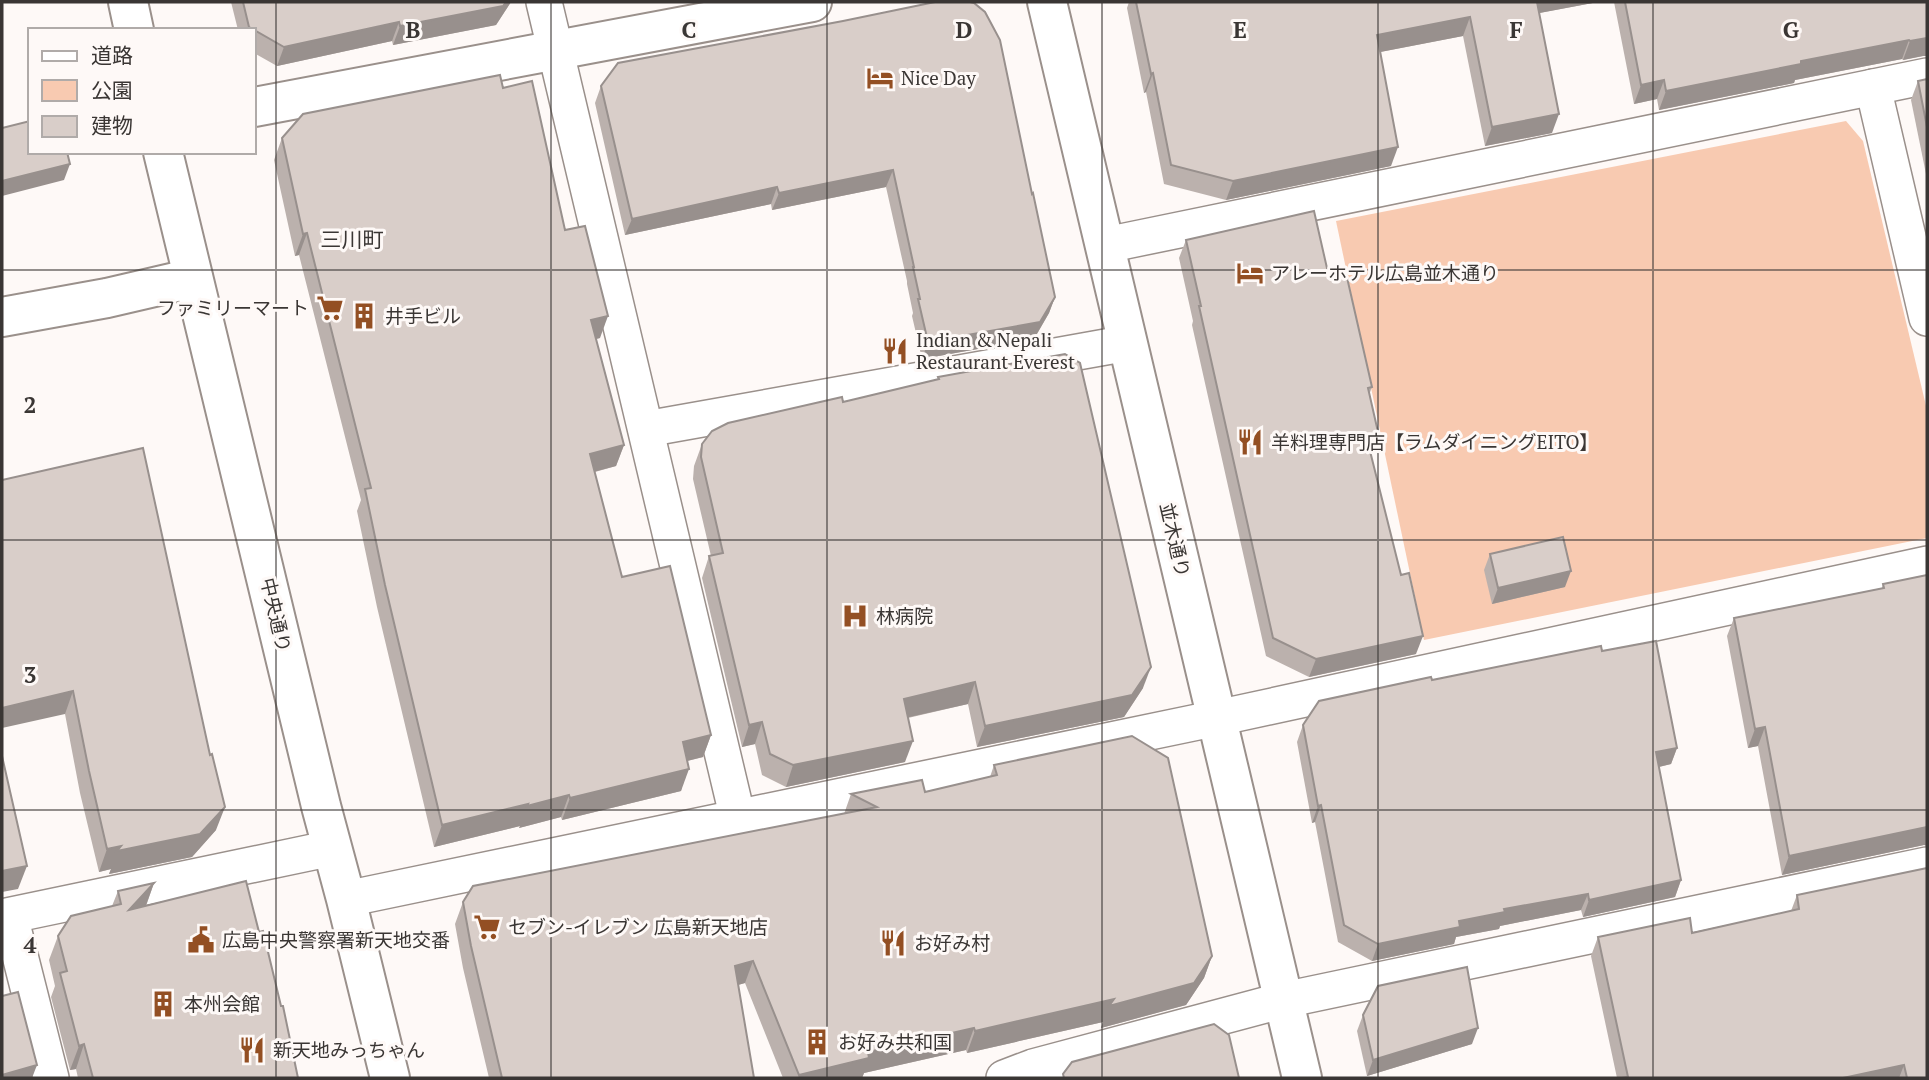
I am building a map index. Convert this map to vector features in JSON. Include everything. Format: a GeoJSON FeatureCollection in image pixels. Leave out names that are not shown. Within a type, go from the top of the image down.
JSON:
{"type":"FeatureCollection","features":[{"type":"Feature","properties":{"kind":"street"},"geometry":{"type":"LineString","coordinates":[[128,2],[134,28]]}},
{"type":"Feature","properties":{"kind":"street"},"geometry":{"type":"LineString","coordinates":[[544,2],[737,819]]}},
{"type":"Feature","properties":{"kind":"street"},"geometry":{"type":"LineString","coordinates":[[256,107],[812,2]]}},
{"type":"Feature","properties":{"kind":"street","name":"並木通り"},"geometry":{"type":"LineString","coordinates":[[1047,2],[1302,1078]]}},
{"type":"Feature","properties":{"kind":"street"},"geometry":{"type":"LineString","coordinates":[[1106,245],[1927,76]]}},
{"type":"Feature","properties":{"kind":"street"},"geometry":{"type":"LineString","coordinates":[[1873,87],[1927,318]]}},
{"type":"Feature","properties":{"kind":"street","name":"中央通り"},"geometry":{"type":"LineString","coordinates":[[163,154],[390,1078]]}},
{"type":"Feature","properties":{"kind":"street"},"geometry":{"type":"LineString","coordinates":[[2,317],[107,298],[193,278]]}},
{"type":"Feature","properties":{"kind":"street"},"geometry":{"type":"LineString","coordinates":[[646,429],[1128,343]]}},
{"type":"Feature","properties":{"kind":"street"},"geometry":{"type":"LineString","coordinates":[[346,899],[1217,718],[1927,564]]}},
{"type":"Feature","properties":{"kind":"street"},"geometry":{"type":"LineString","coordinates":[[51,1078],[6,916],[332,848]]}},
{"type":"Feature","properties":{"kind":"street"},"geometry":{"type":"LineString","coordinates":[[1025,1074],[1284,1000],[1927,865]]}},
{"type":"Feature","properties":{"kind":"green space"},"geometry":{"type":"Polygon","coordinates":[[[1846,121],[1863,141],[1927,410],[1927,538],[1424,640],[1336,221],[1846,121]]]}},
{"type":"Feature","properties":{"kind":"building"},"geometry":{"type":"Polygon","coordinates":[[[243,2],[506,2],[503,6],[400,26],[399,22],[284,47],[256,31],[256,28],[249,27],[243,2]]]}},
{"type":"Feature","properties":{"kind":"building"},"geometry":{"type":"Polygon","coordinates":[[[935,2],[974,3],[985,12],[1000,40],[1055,297],[1040,322],[928,342],[893,170],[779,193],[777,187],[632,219],[601,86],[618,63],[935,2]]]}},
{"type":"Feature","properties":{"kind":"building"},"geometry":{"type":"Polygon","coordinates":[[[1136,2],[1537,2],[1559,114],[1492,127],[1470,17],[1377,35],[1398,147],[1233,181],[1171,165],[1136,2]]]}},
{"type":"Feature","properties":{"kind":"building"},"geometry":{"type":"Polygon","coordinates":[[[1625,2],[1927,2],[1927,38],[1801,61],[1801,64],[1666,91],[1664,80],[1641,85],[1625,2]]]}},
{"type":"Feature","properties":{"kind":"building"},"geometry":{"type":"Polygon","coordinates":[[[500,75],[503,88],[532,81],[565,230],[585,226],[608,316],[591,320],[624,445],[590,454],[622,577],[670,566],[711,735],[683,742],[689,769],[442,825],[385,585],[365,489],[371,488],[307,233],[303,234],[282,138],[303,114],[500,75]]]}},
{"type":"Feature","properties":{"kind":"building"},"geometry":{"type":"Polygon","coordinates":[[[1927,79],[1927,127],[1918,81],[1927,79]]]}},
{"type":"Feature","properties":{"kind":"building"},"geometry":{"type":"Polygon","coordinates":[[[28,122],[28,154],[68,154],[70,164],[2,181],[2,128],[28,122]]]}},
{"type":"Feature","properties":{"kind":"building"},"geometry":{"type":"Polygon","coordinates":[[[1314,211],[1329,277],[1346,273],[1372,387],[1368,388],[1378,432],[1366,435],[1401,575],[1409,573],[1423,636],[1316,659],[1273,638],[1186,240],[1314,211]]]}},
{"type":"Feature","properties":{"kind":"building"},"geometry":{"type":"Polygon","coordinates":[[[1065,354],[1080,363],[1151,667],[1132,695],[985,726],[975,682],[904,699],[913,741],[793,765],[770,754],[762,722],[749,725],[709,556],[723,553],[701,457],[702,444],[712,431],[728,423],[842,397],[843,402],[939,379],[938,377],[1065,354]]]}},
{"type":"Feature","properties":{"kind":"building"},"geometry":{"type":"Polygon","coordinates":[[[143,448],[210,755],[212,754],[225,807],[200,834],[117,851],[121,846],[107,849],[73,691],[2,708],[2,480],[143,448]]]}},
{"type":"Feature","properties":{"kind":"building"},"geometry":{"type":"Polygon","coordinates":[[[1563,537],[1571,571],[1498,588],[1490,554],[1563,537]]]}},
{"type":"Feature","properties":{"kind":"building"},"geometry":{"type":"Polygon","coordinates":[[[1927,575],[1927,827],[1789,856],[1765,727],[1755,729],[1734,618],[1884,588],[1883,584],[1927,575]]]}},
{"type":"Feature","properties":{"kind":"building"},"geometry":{"type":"Polygon","coordinates":[[[1656,641],[1677,748],[1656,752],[1681,880],[1589,900],[1588,894],[1504,909],[1505,912],[1459,921],[1460,927],[1378,944],[1344,925],[1303,725],[1319,701],[1431,677],[1432,680],[1601,646],[1602,651],[1656,641]]]}},
{"type":"Feature","properties":{"kind":"building"},"geometry":{"type":"Polygon","coordinates":[[[1132,736],[1168,758],[1212,956],[1194,983],[1109,1006],[1114,999],[868,1052],[869,1058],[799,1075],[753,961],[735,966],[754,1078],[502,1078],[463,902],[473,886],[877,807],[851,794],[922,780],[925,792],[997,775],[994,765],[1132,736]]]}},
{"type":"Feature","properties":{"kind":"building"},"geometry":{"type":"Polygon","coordinates":[[[2,756],[27,866],[2,871],[2,756]]]}},
{"type":"Feature","properties":{"kind":"building"},"geometry":{"type":"Polygon","coordinates":[[[1927,868],[1927,1078],[1907,1078],[1904,1065],[1843,1078],[1622,1078],[1628,1077],[1598,937],[1690,918],[1692,933],[1799,909],[1797,895],[1927,868]]]}},
{"type":"Feature","properties":{"kind":"building"},"geometry":{"type":"Polygon","coordinates":[[[246,881],[259,932],[263,931],[283,1006],[298,1078],[93,1078],[84,1044],[79,1046],[60,973],[67,971],[58,936],[71,916],[121,904],[118,891],[154,883],[129,910],[246,881]]]}},
{"type":"Feature","properties":{"kind":"building"},"geometry":{"type":"Polygon","coordinates":[[[1467,967],[1478,1028],[1373,1060],[1363,1015],[1378,986],[1467,967]]]}},
{"type":"Feature","properties":{"kind":"building"},"geometry":{"type":"Polygon","coordinates":[[[18,992],[37,1065],[2,1075],[2,996],[18,992]]]}},
{"type":"Feature","properties":{"kind":"building"},"geometry":{"type":"Polygon","coordinates":[[[1214,1024],[1229,1035],[1239,1078],[1064,1078],[1063,1074],[1072,1062],[1214,1024]]]}},
{"type":"Feature","properties":{"kind":"place","name":"Nice Day"},"geometry":{"type":"Point","coordinates":[880,78]}},
{"type":"Feature","properties":{"kind":"place","name":"アレーホテル広島並木通り"},"geometry":{"type":"Point","coordinates":[1250,273]}},
{"type":"Feature","properties":{"kind":"place","name":"ファミリーマート"},"geometry":{"type":"Point","coordinates":[330,308]}},
{"type":"Feature","properties":{"kind":"place","name":"井手ビル"},"geometry":{"type":"Point","coordinates":[364,316]}},
{"type":"Feature","properties":{"kind":"place","name":"Indian & Nepali Restaurant Everest"},"geometry":{"type":"Point","coordinates":[895,351]}},
{"type":"Feature","properties":{"kind":"place","name":"羊料理専門店【ラムダイニングEITO】"},"geometry":{"type":"Point","coordinates":[1250,442]}},
{"type":"Feature","properties":{"kind":"place","name":"林病院"},"geometry":{"type":"Point","coordinates":[855,616]}},
{"type":"Feature","properties":{"kind":"place","name":"セブン-イレブン 広島新天地店"},"geometry":{"type":"Point","coordinates":[487,927]}},
{"type":"Feature","properties":{"kind":"place","name":"広島中央警察署新天地交番"},"geometry":{"type":"Point","coordinates":[201,940]}},
{"type":"Feature","properties":{"kind":"place","name":"お好み村"},"geometry":{"type":"Point","coordinates":[893,943]}},
{"type":"Feature","properties":{"kind":"place","name":"本州会館"},"geometry":{"type":"Point","coordinates":[163,1004]}},
{"type":"Feature","properties":{"kind":"place","name":"お好み共和国"},"geometry":{"type":"Point","coordinates":[817,1042]}},
{"type":"Feature","properties":{"kind":"place","name":"新天地みっちゃん"},"geometry":{"type":"Point","coordinates":[252,1050]}},
{"type":"Feature","properties":{"kind":"district","name":"三川町"},"geometry":{"type":"Point","coordinates":[352,240]}}]}
